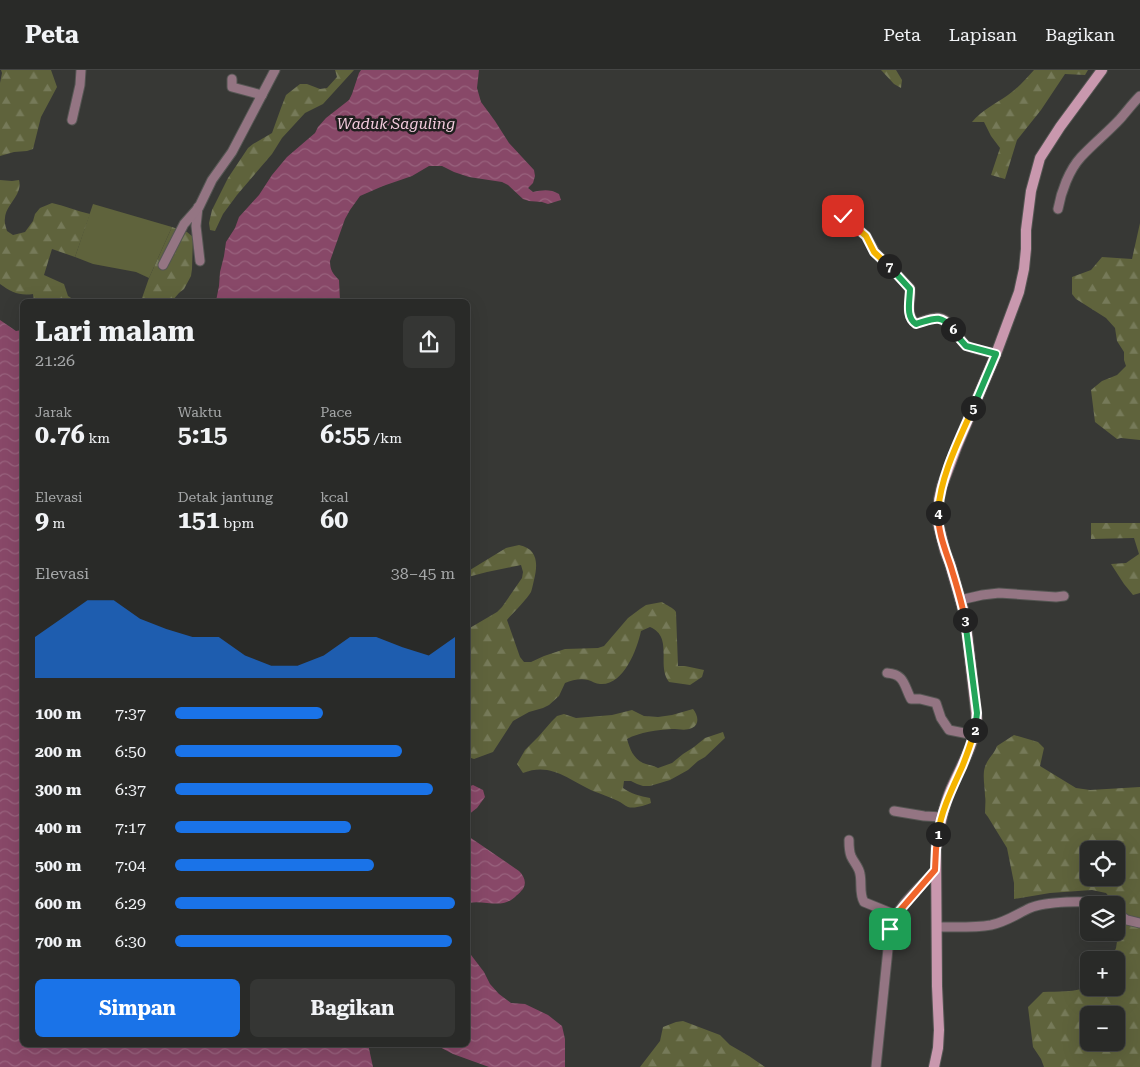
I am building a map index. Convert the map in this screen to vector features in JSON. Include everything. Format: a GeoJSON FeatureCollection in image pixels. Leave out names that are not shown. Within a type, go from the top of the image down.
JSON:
{"type":"FeatureCollection","features":[{"type":"Feature","properties":{"kind":"main road"},"geometry":{"type":"LineString","coordinates":[[934,1067],[939,1030],[936,849],[942,817],[951,789],[966,758],[974,735],[977,713],[966,624],[939,529],[939,499],[957,446],[996,354],[1019,292],[1024,269],[1031,191],[1040,158],[1060,126],[1102,70]]}},
{"type":"Feature","properties":{"kind":"street"},"geometry":{"type":"LineString","coordinates":[[72,120],[80,85],[81,70]]}},
{"type":"Feature","properties":{"kind":"street"},"geometry":{"type":"LineString","coordinates":[[163,265],[184,224],[198,207],[212,180],[232,152],[275,70]]}},
{"type":"Feature","properties":{"kind":"street"},"geometry":{"type":"LineString","coordinates":[[232,79],[232,86],[262,95]]}},
{"type":"Feature","properties":{"kind":"street"},"geometry":{"type":"LineString","coordinates":[[1058,209],[1066,183],[1080,158],[1140,96]]}},
{"type":"Feature","properties":{"kind":"street"},"geometry":{"type":"LineString","coordinates":[[198,207],[196,226],[200,262]]}},
{"type":"Feature","properties":{"kind":"street"},"geometry":{"type":"LineString","coordinates":[[832,214],[843,216],[866,236],[874,252],[910,288],[908,307],[916,324],[940,318],[952,326],[966,346],[996,354]]}},
{"type":"Feature","properties":{"kind":"street"},"geometry":{"type":"LineString","coordinates":[[960,600],[982,595],[999,594],[1064,596]]}},
{"type":"Feature","properties":{"kind":"street"},"geometry":{"type":"LineString","coordinates":[[887,673],[900,677],[911,699],[936,703],[941,718],[949,730],[974,735]]}},
{"type":"Feature","properties":{"kind":"street"},"geometry":{"type":"LineString","coordinates":[[894,811],[942,817]]}},
{"type":"Feature","properties":{"kind":"street"},"geometry":{"type":"LineString","coordinates":[[849,840],[851,857],[857,864],[859,871],[864,902],[896,915]]}},
{"type":"Feature","properties":{"kind":"street"},"geometry":{"type":"LineString","coordinates":[[876,1067],[890,929],[896,915],[935,870]]}},
{"type":"Feature","properties":{"kind":"street"},"geometry":{"type":"LineString","coordinates":[[937,927],[991,925],[1006,921],[1031,908],[1045,904],[1080,903]]}},
{"type":"Feature","properties":{"kind":"street"},"geometry":{"type":"LineString","coordinates":[[1125,919],[1140,923]]}},
{"type":"Feature","properties":{"kind":"green space"},"geometry":{"type":"Polygon","coordinates":[[[1,70],[51,70],[57,87],[41,117],[33,149],[0,156],[0,83],[2,73],[1,70]]]}},
{"type":"Feature","properties":{"kind":"green space"},"geometry":{"type":"Polygon","coordinates":[[[335,70],[354,70],[323,104],[305,113],[282,138],[272,154],[223,214],[215,231],[210,230],[209,223],[212,210],[228,178],[248,148],[272,133],[286,95],[300,84],[307,84],[320,89],[327,88],[337,77],[335,70]]]}},
{"type":"Feature","properties":{"kind":"green space"},"geometry":{"type":"Polygon","coordinates":[[[881,70],[896,70],[902,80],[901,88],[894,84],[881,70]]]}},
{"type":"Feature","properties":{"kind":"green space"},"geometry":{"type":"Polygon","coordinates":[[[1034,70],[1088,70],[1085,75],[1065,74],[1041,110],[1017,140],[1005,179],[991,175],[1000,148],[984,122],[972,122],[985,110],[1008,95],[1034,70]]]}},
{"type":"Feature","properties":{"kind":"green space"},"geometry":{"type":"Polygon","coordinates":[[[0,180],[19,180],[19,190],[8,208],[5,220],[7,231],[13,235],[25,232],[40,208],[52,203],[90,214],[75,257],[52,249],[44,275],[64,284],[68,296],[73,299],[34,299],[33,294],[15,293],[0,284],[0,180]]]}},
{"type":"Feature","properties":{"kind":"green space"},"geometry":{"type":"Polygon","coordinates":[[[93,204],[172,227],[149,278],[136,272],[93,264],[75,257],[93,204]]]}},
{"type":"Feature","properties":{"kind":"green space"},"geometry":{"type":"Polygon","coordinates":[[[1140,223],[1140,440],[1117,439],[1095,422],[1091,390],[1102,381],[1117,375],[1126,366],[1124,352],[1117,341],[1115,328],[1106,318],[1076,299],[1072,294],[1072,277],[1091,270],[1102,257],[1132,259],[1140,223]]]}},
{"type":"Feature","properties":{"kind":"green space"},"geometry":{"type":"Polygon","coordinates":[[[172,227],[187,232],[193,237],[191,276],[184,289],[174,299],[142,299],[172,227]]]}},
{"type":"Feature","properties":{"kind":"green space"},"geometry":{"type":"Polygon","coordinates":[[[1091,523],[1140,523],[1140,593],[1133,595],[1111,564],[1126,563],[1139,554],[1134,538],[1091,539],[1091,523]]]}},
{"type":"Feature","properties":{"kind":"green space"},"geometry":{"type":"Polygon","coordinates":[[[519,545],[525,547],[533,554],[536,563],[531,592],[507,620],[520,657],[524,662],[531,662],[565,649],[598,648],[604,646],[628,618],[646,605],[662,602],[676,612],[678,666],[704,670],[702,677],[690,685],[669,682],[665,675],[661,638],[650,627],[641,631],[628,665],[616,679],[600,684],[582,679],[565,683],[559,696],[549,705],[529,712],[513,721],[493,752],[474,759],[470,758],[470,628],[502,607],[522,578],[523,572],[521,565],[470,576],[470,570],[506,548],[519,545]]]}},
{"type":"Feature","properties":{"kind":"green space"},"geometry":{"type":"Polygon","coordinates":[[[693,709],[697,719],[695,726],[692,728],[655,731],[627,739],[637,759],[658,768],[672,763],[705,738],[723,732],[725,738],[688,770],[670,780],[650,786],[624,781],[623,788],[626,790],[650,798],[651,803],[643,806],[628,807],[551,771],[533,770],[523,773],[517,764],[525,750],[557,716],[564,714],[576,718],[612,715],[632,710],[644,716],[658,717],[693,709]]]}},
{"type":"Feature","properties":{"kind":"green space"},"geometry":{"type":"Polygon","coordinates":[[[1014,735],[1038,742],[1044,748],[1040,766],[1076,788],[1090,790],[1140,787],[1140,1067],[1044,1067],[1033,1047],[1028,1007],[1043,992],[1080,989],[1080,996],[1125,996],[1125,951],[1115,951],[1117,941],[1125,941],[1125,896],[1108,896],[1106,893],[1092,890],[1050,893],[1014,899],[1014,883],[1007,848],[985,813],[984,771],[986,763],[997,746],[1014,735]]]}},
{"type":"Feature","properties":{"kind":"green space"},"geometry":{"type":"Polygon","coordinates":[[[683,1021],[720,1035],[730,1045],[765,1067],[640,1067],[660,1041],[663,1027],[683,1021]]]}},
{"type":"Feature","properties":{"kind":"water","name":"Waduk Saguling"},"geometry":{"type":"Polygon","coordinates":[[[361,70],[479,70],[477,88],[481,102],[509,143],[534,170],[533,183],[528,188],[533,192],[546,190],[556,192],[561,200],[548,204],[529,201],[523,199],[502,182],[469,177],[442,166],[429,166],[412,176],[360,196],[350,210],[330,261],[332,272],[339,280],[340,299],[216,299],[226,242],[235,228],[239,217],[259,195],[287,157],[315,133],[326,118],[349,100],[361,70]]]}},
{"type":"Feature","properties":{"kind":"water"},"geometry":{"type":"Polygon","coordinates":[[[0,320],[16,331],[20,330],[20,1047],[369,1047],[373,1067],[0,1067],[0,320]]]}},
{"type":"Feature","properties":{"kind":"water"},"geometry":{"type":"Polygon","coordinates":[[[473,785],[483,790],[485,797],[477,808],[470,813],[470,786],[473,785]]]}},
{"type":"Feature","properties":{"kind":"water"},"geometry":{"type":"Polygon","coordinates":[[[470,837],[519,871],[525,882],[523,889],[506,902],[500,904],[470,903],[470,837]]]}},
{"type":"Feature","properties":{"kind":"water"},"geometry":{"type":"Polygon","coordinates":[[[470,954],[499,994],[511,1003],[525,1004],[548,1015],[562,1026],[565,1039],[565,1067],[489,1067],[453,1054],[440,1047],[470,1047],[470,954]]]}},
{"type":"Feature","properties":{"kind":"route"},"geometry":{"type":"LineString","coordinates":[[843,216],[866,236],[874,252],[910,288],[908,307],[916,324],[935,318],[943,319],[952,326],[966,346],[996,354],[942,486],[938,512],[940,535],[966,624],[977,713],[976,728],[969,750],[951,789],[939,827],[935,870],[896,915],[890,929]]}}]}
